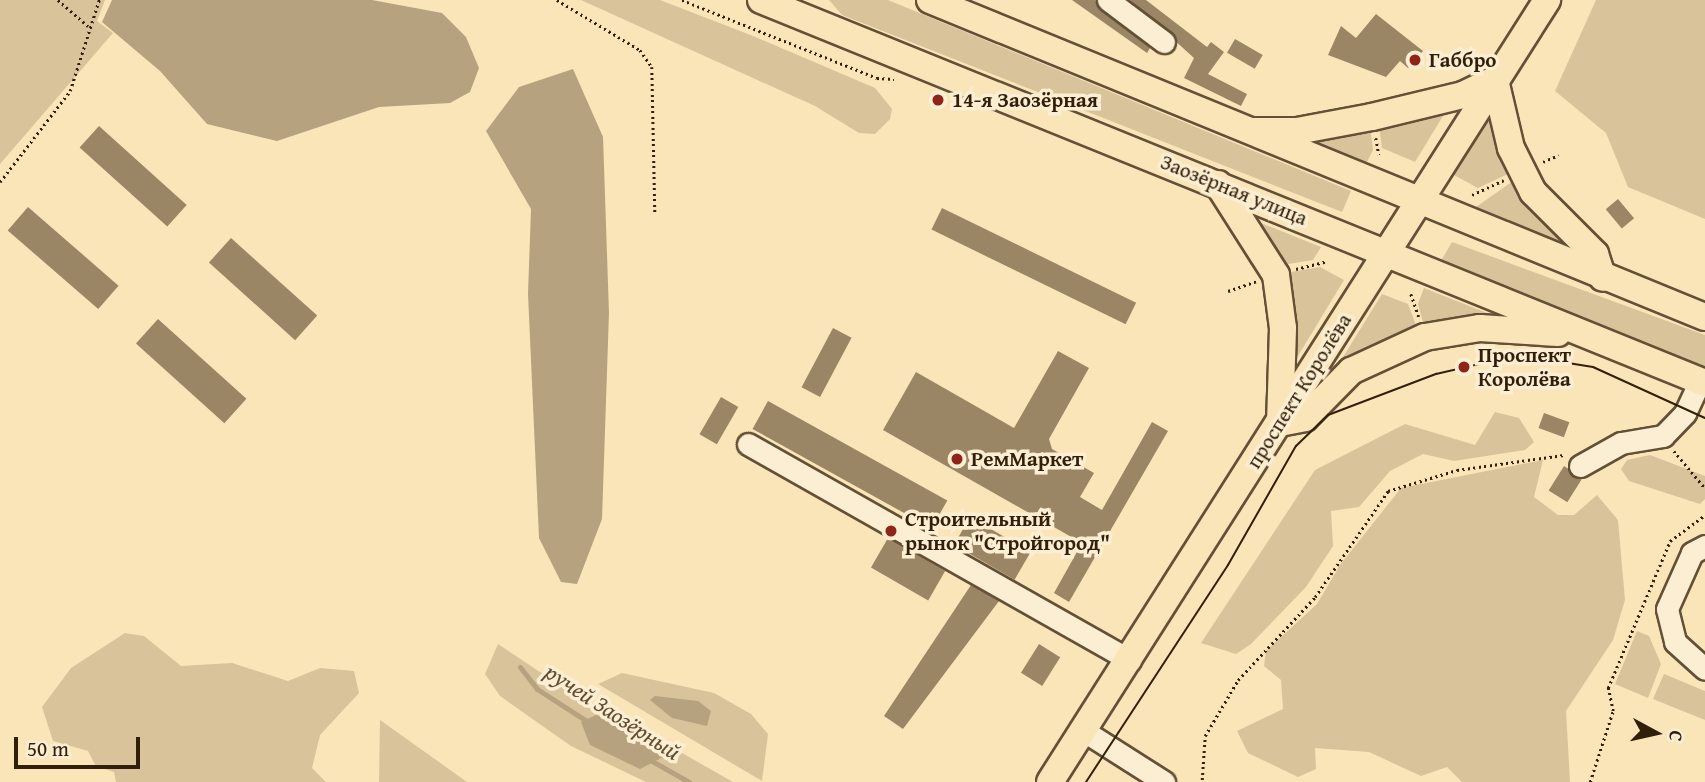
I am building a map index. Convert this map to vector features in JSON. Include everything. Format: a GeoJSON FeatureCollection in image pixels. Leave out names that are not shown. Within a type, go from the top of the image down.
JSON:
{"type":"FeatureCollection","features":[{"type":"Feature","properties":{"kind":"main road","name":"Заозёрная улица"},"geometry":{"type":"LineString","coordinates":[[761,0],[811,10],[1216,182],[1703,382]]}},
{"type":"Feature","properties":{"kind":"main road"},"geometry":{"type":"LineString","coordinates":[[930,0],[1237,131],[1705,317]]}},
{"type":"Feature","properties":{"kind":"main road","name":"проспект Королёва"},"geometry":{"type":"LineString","coordinates":[[1050,782],[1547,0]]}},
{"type":"Feature","properties":{"kind":"main road"},"geometry":{"type":"LineString","coordinates":[[1237,131],[1297,131],[1372,117],[1463,95],[1495,80],[1511,148],[1533,192],[1595,254],[1603,278]]}},
{"type":"Feature","properties":{"kind":"main road"},"geometry":{"type":"LineString","coordinates":[[1216,182],[1276,275],[1283,328],[1280,423],[1305,418],[1351,371],[1425,337],[1523,328],[1598,338]]}},
{"type":"Feature","properties":{"kind":"lane"},"geometry":{"type":"LineString","coordinates":[[1108,0],[1164,41]]}},
{"type":"Feature","properties":{"kind":"lane"},"geometry":{"type":"LineString","coordinates":[[1587,460],[1663,436],[1685,413],[1703,382]]}},
{"type":"Feature","properties":{"kind":"lane"},"geometry":{"type":"LineString","coordinates":[[748,444],[1130,660]]}},
{"type":"Feature","properties":{"kind":"lane"},"geometry":{"type":"LineString","coordinates":[[1705,546],[1692,552],[1667,609],[1675,642],[1693,664],[1705,669]]}},
{"type":"Feature","properties":{"kind":"lane"},"geometry":{"type":"LineString","coordinates":[[1084,731],[1164,782]]}},
{"type":"Feature","properties":{"kind":"path"},"geometry":{"type":"LineString","coordinates":[[58,0],[89,26]]}},
{"type":"Feature","properties":{"kind":"path"},"geometry":{"type":"LineString","coordinates":[[0,182],[70,91],[99,0]]}},
{"type":"Feature","properties":{"kind":"path"},"geometry":{"type":"LineString","coordinates":[[557,0],[640,50],[652,67],[655,212]]}},
{"type":"Feature","properties":{"kind":"path"},"geometry":{"type":"LineString","coordinates":[[682,0],[883,80],[894,79]]}},
{"type":"Feature","properties":{"kind":"path"},"geometry":{"type":"LineString","coordinates":[[1375,134],[1379,155]]}},
{"type":"Feature","properties":{"kind":"path"},"geometry":{"type":"LineString","coordinates":[[1540,163],[1559,155]]}},
{"type":"Feature","properties":{"kind":"path"},"geometry":{"type":"LineString","coordinates":[[1472,195],[1507,179]]}},
{"type":"Feature","properties":{"kind":"path"},"geometry":{"type":"LineString","coordinates":[[1296,269],[1326,261]]}},
{"type":"Feature","properties":{"kind":"path"},"geometry":{"type":"LineString","coordinates":[[1228,291],[1260,280]]}},
{"type":"Feature","properties":{"kind":"path"},"geometry":{"type":"LineString","coordinates":[[1411,294],[1420,322]]}},
{"type":"Feature","properties":{"kind":"path"},"geometry":{"type":"LineString","coordinates":[[1663,436],[1705,488]]}},
{"type":"Feature","properties":{"kind":"path"},"geometry":{"type":"LineString","coordinates":[[1201,781],[1205,736],[1238,680],[1315,597],[1388,491],[1457,470],[1587,460]]}},
{"type":"Feature","properties":{"kind":"path"},"geometry":{"type":"LineString","coordinates":[[1590,782],[1613,711],[1608,688],[1670,541],[1705,515]]}},
{"type":"Feature","properties":{"kind":"shaded area"},"geometry":{"type":"Polygon","coordinates":[[[0,0],[105,0],[97,21],[113,33],[0,164],[0,0]]]}},
{"type":"Feature","properties":{"kind":"shaded area"},"geometry":{"type":"Polygon","coordinates":[[[112,0],[372,0],[442,13],[466,37],[479,68],[470,92],[450,103],[379,107],[277,141],[207,124],[160,71],[102,22],[112,0]]]}},
{"type":"Feature","properties":{"kind":"shaded area"},"geometry":{"type":"Polygon","coordinates":[[[581,0],[660,0],[875,88],[892,109],[890,119],[875,134],[859,133],[815,106],[581,0]]]}},
{"type":"Feature","properties":{"kind":"shaded area"},"geometry":{"type":"Polygon","coordinates":[[[829,0],[888,0],[1351,191],[1342,212],[842,15],[829,0]]]}},
{"type":"Feature","properties":{"kind":"shaded area"},"geometry":{"type":"Polygon","coordinates":[[[1596,0],[1705,0],[1705,219],[1628,187],[1606,133],[1555,91],[1596,0]]]}},
{"type":"Feature","properties":{"kind":"shaded area"},"geometry":{"type":"Polygon","coordinates":[[[573,69],[603,137],[609,313],[602,519],[577,584],[561,582],[539,538],[528,294],[531,209],[486,131],[519,87],[573,69]]]}},
{"type":"Feature","properties":{"kind":"shaded area"},"geometry":{"type":"Polygon","coordinates":[[[1446,111],[1415,162],[1382,148],[1379,126],[1446,111]]]}},
{"type":"Feature","properties":{"kind":"shaded area"},"geometry":{"type":"Polygon","coordinates":[[[1493,112],[1512,172],[1478,188],[1454,175],[1493,112]]]}},
{"type":"Feature","properties":{"kind":"shaded area"},"geometry":{"type":"Polygon","coordinates":[[[1370,127],[1373,150],[1366,164],[1304,138],[1370,127]]]}},
{"type":"Feature","properties":{"kind":"shaded area"},"geometry":{"type":"Polygon","coordinates":[[[1516,179],[1537,213],[1568,246],[1476,207],[1516,179]]]}},
{"type":"Feature","properties":{"kind":"shaded area"},"geometry":{"type":"Polygon","coordinates":[[[1261,223],[1321,247],[1313,260],[1282,265],[1261,223]]]}},
{"type":"Feature","properties":{"kind":"shaded area"},"geometry":{"type":"Polygon","coordinates":[[[1452,242],[1705,335],[1705,369],[1441,261],[1452,242]]]}},
{"type":"Feature","properties":{"kind":"shaded area"},"geometry":{"type":"Polygon","coordinates":[[[1320,267],[1344,280],[1287,374],[1285,273],[1320,267]]]}},
{"type":"Feature","properties":{"kind":"shaded area"},"geometry":{"type":"Polygon","coordinates":[[[1424,288],[1497,317],[1424,326],[1418,304],[1424,288]]]}},
{"type":"Feature","properties":{"kind":"shaded area"},"geometry":{"type":"Polygon","coordinates":[[[1382,294],[1408,304],[1417,328],[1335,370],[1382,294]]]}},
{"type":"Feature","properties":{"kind":"shaded area"},"geometry":{"type":"Polygon","coordinates":[[[1495,412],[1519,418],[1534,442],[1525,450],[1454,461],[1423,454],[1390,471],[1359,507],[1331,511],[1333,546],[1306,587],[1251,644],[1236,654],[1201,643],[1315,470],[1405,424],[1475,445],[1495,412]]]}},
{"type":"Feature","properties":{"kind":"shaded area"},"geometry":{"type":"Polygon","coordinates":[[[1650,455],[1705,476],[1705,499],[1700,504],[1629,481],[1621,469],[1627,460],[1650,455]]]}},
{"type":"Feature","properties":{"kind":"shaded area"},"geometry":{"type":"Polygon","coordinates":[[[1543,460],[1534,497],[1558,515],[1574,515],[1597,495],[1618,520],[1625,600],[1613,640],[1566,711],[1570,782],[1462,782],[1447,767],[1421,776],[1369,752],[1315,748],[1316,769],[1298,777],[1248,753],[1237,731],[1283,709],[1281,680],[1264,666],[1266,651],[1317,604],[1340,565],[1401,488],[1543,460]]]}},
{"type":"Feature","properties":{"kind":"shaded area"},"geometry":{"type":"Polygon","coordinates":[[[1637,631],[1649,636],[1661,664],[1648,698],[1615,684],[1637,631]]]}},
{"type":"Feature","properties":{"kind":"shaded area"},"geometry":{"type":"Polygon","coordinates":[[[125,633],[144,636],[181,666],[232,663],[288,681],[320,668],[354,671],[359,693],[320,735],[312,768],[326,782],[116,782],[114,772],[96,766],[88,751],[53,741],[42,707],[71,668],[125,633]]]}},
{"type":"Feature","properties":{"kind":"shaded area"},"geometry":{"type":"Polygon","coordinates":[[[498,644],[540,672],[733,782],[646,782],[571,746],[500,696],[485,674],[498,644]]]}},
{"type":"Feature","properties":{"kind":"shaded area"},"geometry":{"type":"Polygon","coordinates":[[[622,673],[714,693],[751,714],[768,734],[762,781],[598,684],[622,673]]]}},
{"type":"Feature","properties":{"kind":"shaded area"},"geometry":{"type":"Polygon","coordinates":[[[1664,674],[1705,691],[1705,720],[1653,699],[1664,674]]]}},
{"type":"Feature","properties":{"kind":"shaded area"},"geometry":{"type":"Polygon","coordinates":[[[655,696],[698,701],[711,711],[707,726],[672,718],[650,700],[655,696]]]}},
{"type":"Feature","properties":{"kind":"shaded area"},"geometry":{"type":"Polygon","coordinates":[[[596,715],[647,732],[663,757],[640,769],[590,745],[581,722],[596,715]]]}},
{"type":"Feature","properties":{"kind":"shaded area"},"geometry":{"type":"Polygon","coordinates":[[[380,720],[467,782],[379,782],[380,720]]]}},
{"type":"Feature","properties":{"kind":"building"},"geometry":{"type":"Polygon","coordinates":[[[1072,0],[1095,0],[1150,48],[1147,53],[1072,0]]]}},
{"type":"Feature","properties":{"kind":"building"},"geometry":{"type":"Polygon","coordinates":[[[1130,0],[1146,0],[1207,47],[1211,42],[1224,52],[1208,74],[1247,94],[1241,106],[1184,78],[1194,58],[1130,0]]]}},
{"type":"Feature","properties":{"kind":"building"},"geometry":{"type":"Polygon","coordinates":[[[1376,14],[1423,51],[1408,68],[1400,61],[1386,77],[1328,55],[1341,26],[1356,38],[1376,14]]]}},
{"type":"Feature","properties":{"kind":"building"},"geometry":{"type":"Polygon","coordinates":[[[1235,39],[1263,55],[1255,69],[1227,53],[1235,39]]]}},
{"type":"Feature","properties":{"kind":"building"},"geometry":{"type":"Polygon","coordinates":[[[99,126],[187,205],[167,227],[80,148],[99,126]]]}},
{"type":"Feature","properties":{"kind":"building"},"geometry":{"type":"Polygon","coordinates":[[[1618,199],[1634,218],[1622,228],[1606,209],[1618,199]]]}},
{"type":"Feature","properties":{"kind":"building"},"geometry":{"type":"Polygon","coordinates":[[[28,207],[119,286],[98,309],[8,230],[28,207]]]}},
{"type":"Feature","properties":{"kind":"building"},"geometry":{"type":"Polygon","coordinates":[[[942,208],[1136,303],[1126,324],[931,230],[942,208]]]}},
{"type":"Feature","properties":{"kind":"building"},"geometry":{"type":"Polygon","coordinates":[[[231,238],[317,316],[295,340],[209,263],[231,238]]]}},
{"type":"Feature","properties":{"kind":"building"},"geometry":{"type":"Polygon","coordinates":[[[158,319],[246,399],[224,423],[136,344],[158,319]]]}},
{"type":"Feature","properties":{"kind":"building"},"geometry":{"type":"Polygon","coordinates":[[[833,328],[852,338],[820,397],[802,387],[833,328]]]}},
{"type":"Feature","properties":{"kind":"building"},"geometry":{"type":"Polygon","coordinates":[[[1058,351],[1089,368],[1049,439],[1052,449],[1094,473],[1080,497],[1102,510],[1152,422],[1168,431],[1069,602],[1054,593],[1082,543],[883,430],[916,372],[1014,428],[1058,351]]]}},
{"type":"Feature","properties":{"kind":"building"},"geometry":{"type":"Polygon","coordinates":[[[721,397],[738,407],[717,444],[700,434],[721,397]]]}},
{"type":"Feature","properties":{"kind":"building"},"geometry":{"type":"Polygon","coordinates":[[[768,401],[947,500],[932,528],[752,429],[768,401]]]}},
{"type":"Feature","properties":{"kind":"building"},"geometry":{"type":"Polygon","coordinates":[[[1544,413],[1569,422],[1564,437],[1539,428],[1544,413]]]}},
{"type":"Feature","properties":{"kind":"building"},"geometry":{"type":"Polygon","coordinates":[[[1564,466],[1583,478],[1567,502],[1549,491],[1564,466]]]}},
{"type":"Feature","properties":{"kind":"building"},"geometry":{"type":"Polygon","coordinates":[[[970,517],[1031,552],[1015,580],[954,545],[970,517]]]}},
{"type":"Feature","properties":{"kind":"building"},"geometry":{"type":"Polygon","coordinates":[[[888,538],[945,571],[928,600],[871,567],[888,538]]]}},
{"type":"Feature","properties":{"kind":"building"},"geometry":{"type":"Polygon","coordinates":[[[971,585],[999,601],[903,729],[884,716],[971,585]]]}},
{"type":"Feature","properties":{"kind":"building"},"geometry":{"type":"Polygon","coordinates":[[[1039,644],[1060,657],[1042,686],[1021,673],[1039,644]]]}},
{"type":"Feature","properties":{"kind":"waterway","name":"ручей Заозёрный"},"geometry":{"type":"LineString","coordinates":[[520,667],[537,689],[590,723]]}},
{"type":"Feature","properties":{"kind":"waterway","name":"ручей Заозёрный"},"geometry":{"type":"LineString","coordinates":[[652,761],[689,782]]}},
{"type":"Feature","properties":{"kind":"tram line"},"geometry":{"type":"LineString","coordinates":[[1086,782],[1228,565],[1296,446],[1328,415],[1436,374],[1518,355],[1593,367],[1705,418]]}},
{"type":"Feature","properties":{"kind":"place","name":"Габбро"},"geometry":{"type":"Point","coordinates":[1415,60]}},
{"type":"Feature","properties":{"kind":"place","name":"14-я Заозёрная"},"geometry":{"type":"Point","coordinates":[938,100]}},
{"type":"Feature","properties":{"kind":"place","name":"Проспект Королёва"},"geometry":{"type":"Point","coordinates":[1464,367]}},
{"type":"Feature","properties":{"kind":"place","name":"РемМаркет"},"geometry":{"type":"Point","coordinates":[957,459]}},
{"type":"Feature","properties":{"kind":"place","name":"Строительный рынок \"Стройгород\""},"geometry":{"type":"Point","coordinates":[891,531]}}]}
